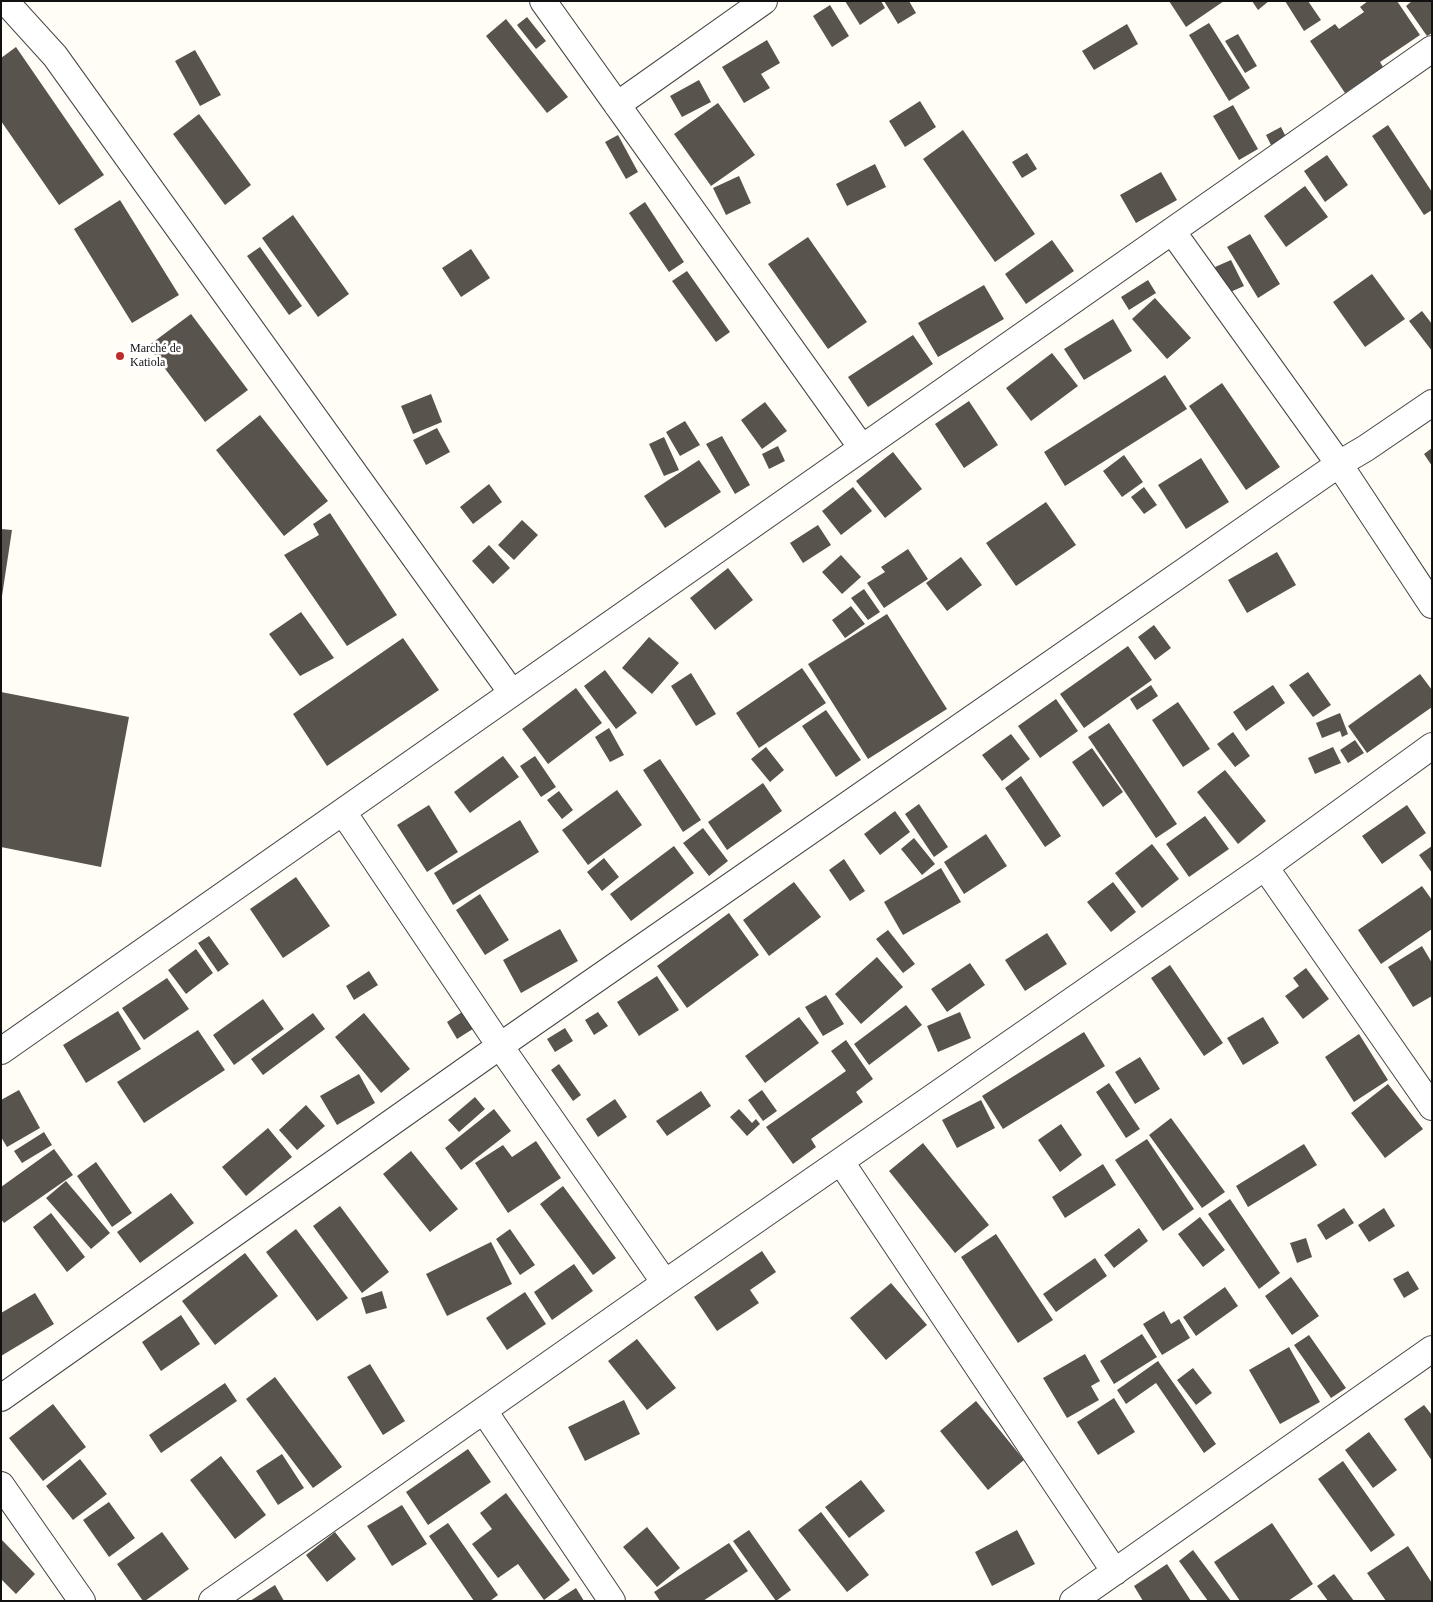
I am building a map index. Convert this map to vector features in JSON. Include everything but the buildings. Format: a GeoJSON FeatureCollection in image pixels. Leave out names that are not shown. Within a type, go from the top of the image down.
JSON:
{"type":"FeatureCollection","features":[{"type":"Feature","properties":{"kind":"street"},"geometry":{"type":"LineString","coordinates":[[5,1],[55,56],[512,693]]}},
{"type":"Feature","properties":{"kind":"street"},"geometry":{"type":"LineString","coordinates":[[543,1],[862,448]]}},
{"type":"Feature","properties":{"kind":"street"},"geometry":{"type":"LineString","coordinates":[[617,105],[764,1]]}},
{"type":"Feature","properties":{"kind":"street"},"geometry":{"type":"LineString","coordinates":[[1,1051],[1432,49]]}},
{"type":"Feature","properties":{"kind":"street"},"geometry":{"type":"LineString","coordinates":[[1172,231],[1338,464],[1432,605]]}},
{"type":"Feature","properties":{"kind":"street"},"geometry":{"type":"LineString","coordinates":[[1,1398],[500,1046],[1338,464],[1366,448],[1432,403]]}},
{"type":"Feature","properties":{"kind":"street"},"geometry":{"type":"LineString","coordinates":[[212,1601],[665,1283],[1265,867],[1432,746]]}},
{"type":"Feature","properties":{"kind":"street"},"geometry":{"type":"LineString","coordinates":[[343,812],[500,1046],[665,1283]]}},
{"type":"Feature","properties":{"kind":"street"},"geometry":{"type":"LineString","coordinates":[[1265,867],[1432,1106]]}},
{"type":"Feature","properties":{"kind":"street"},"geometry":{"type":"LineString","coordinates":[[841,1162],[1115,1572]]}},
{"type":"Feature","properties":{"kind":"street"},"geometry":{"type":"LineString","coordinates":[[1073,1601],[1432,1349]]}},
{"type":"Feature","properties":{"kind":"street"},"geometry":{"type":"LineString","coordinates":[[484,1411],[612,1601]]}},
{"type":"Feature","properties":{"kind":"street"},"geometry":{"type":"LineString","coordinates":[[1,1485],[82,1601]]}},
{"type":"Feature","properties":{"kind":"place","name":"Marché de Katiola"},"geometry":{"type":"Point","coordinates":[120,356]}}]}
